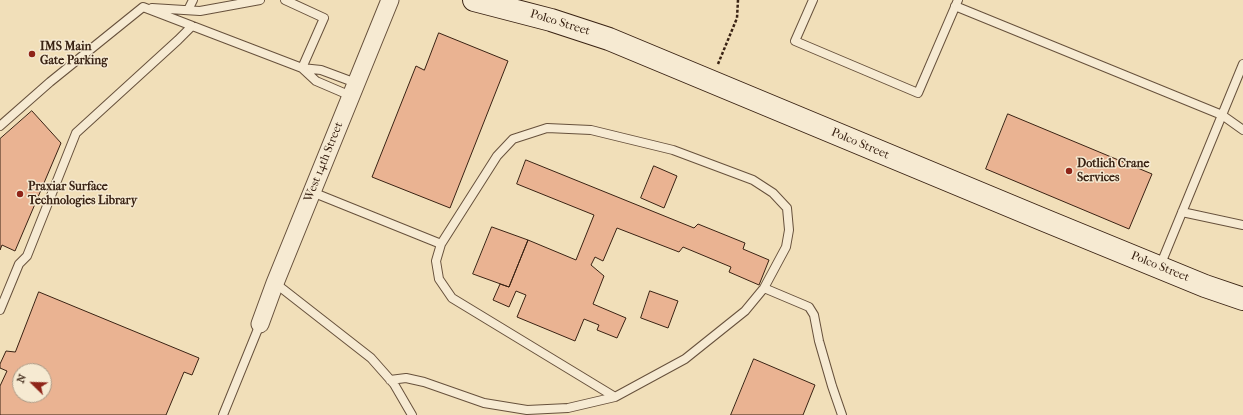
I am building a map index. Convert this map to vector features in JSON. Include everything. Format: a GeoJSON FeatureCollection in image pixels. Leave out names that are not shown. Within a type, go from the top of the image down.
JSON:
{"type":"FeatureCollection","features":[{"type":"Feature","properties":{"kind":"street","name":"West 14th Street"},"geometry":{"type":"LineString","coordinates":[[260,324],[275,283],[390,0]]}},
{"type":"Feature","properties":{"kind":"street","name":"Polco Street"},"geometry":{"type":"LineString","coordinates":[[474,0],[576,27],[616,42],[1160,267],[1221,292],[1243,299]]}},
{"type":"Feature","properties":{"kind":"lane"},"geometry":{"type":"LineString","coordinates":[[188,10],[193,0]]}},
{"type":"Feature","properties":{"kind":"lane"},"geometry":{"type":"LineString","coordinates":[[0,126],[50,82],[143,7],[200,11],[260,0]]}},
{"type":"Feature","properties":{"kind":"lane"},"geometry":{"type":"LineString","coordinates":[[285,0],[324,18],[302,68]]}},
{"type":"Feature","properties":{"kind":"lane"},"geometry":{"type":"LineString","coordinates":[[813,0],[795,41],[918,93],[957,3],[1222,115],[1243,130]]}},
{"type":"Feature","properties":{"kind":"lane"},"geometry":{"type":"LineString","coordinates":[[143,7],[302,68],[321,70],[353,90]]}},
{"type":"Feature","properties":{"kind":"lane"},"geometry":{"type":"LineString","coordinates":[[0,310],[19,264],[26,256],[76,133],[192,26]]}},
{"type":"Feature","properties":{"kind":"lane"},"geometry":{"type":"LineString","coordinates":[[1160,267],[1243,64]]}},
{"type":"Feature","properties":{"kind":"lane"},"geometry":{"type":"LineString","coordinates":[[302,68],[316,82],[353,90]]}},
{"type":"Feature","properties":{"kind":"lane"},"geometry":{"type":"LineString","coordinates":[[390,380],[406,378],[484,403],[527,410],[568,408],[615,397],[685,360],[745,311],[764,288],[786,247],[789,230],[787,208],[773,193],[753,180],[673,150],[591,130],[547,128],[513,139],[497,156],[441,244],[436,261],[439,279],[452,298],[615,397]]}},
{"type":"Feature","properties":{"kind":"lane"},"geometry":{"type":"LineString","coordinates":[[312,192],[441,244]]}},
{"type":"Feature","properties":{"kind":"lane"},"geometry":{"type":"LineString","coordinates":[[1182,212],[1243,225]]}},
{"type":"Feature","properties":{"kind":"lane"},"geometry":{"type":"LineString","coordinates":[[275,283],[371,358],[390,380],[412,415]]}},
{"type":"Feature","properties":{"kind":"lane"},"geometry":{"type":"LineString","coordinates":[[764,288],[809,307],[814,315],[818,342],[842,415]]}},
{"type":"Feature","properties":{"kind":"lane"},"geometry":{"type":"LineString","coordinates":[[223,415],[260,324]]}},
{"type":"Feature","properties":{"kind":"path"},"geometry":{"type":"LineString","coordinates":[[711,81],[737,18],[738,0]]}},
{"type":"Feature","properties":{"kind":"building"},"geometry":{"type":"Polygon","coordinates":[[[439,33],[508,61],[450,208],[372,177],[416,66],[424,70],[439,33]]]}},
{"type":"Feature","properties":{"kind":"building","name":"Praxiar Surface Technologies Library"},"geometry":{"type":"Polygon","coordinates":[[[32,111],[61,143],[15,251],[2,245],[0,250],[0,139],[32,111]]]}},
{"type":"Feature","properties":{"kind":"building","name":"Dotlich Crane Services"},"geometry":{"type":"Polygon","coordinates":[[[1008,114],[1152,174],[1129,229],[986,169],[1008,114]]]}},
{"type":"Feature","properties":{"kind":"building"},"geometry":{"type":"Polygon","coordinates":[[[526,160],[694,228],[698,224],[745,243],[743,249],[769,260],[759,285],[729,272],[731,267],[683,247],[679,252],[617,228],[603,261],[595,257],[591,265],[604,276],[593,304],[626,318],[617,338],[597,330],[599,325],[584,319],[575,341],[517,317],[526,295],[516,291],[509,307],[493,300],[500,284],[509,287],[528,240],[576,260],[594,215],[517,184],[526,160]]]}},
{"type":"Feature","properties":{"kind":"building"},"geometry":{"type":"Polygon","coordinates":[[[654,166],[677,176],[664,208],[641,198],[654,166]]]}},
{"type":"Feature","properties":{"kind":"building"},"geometry":{"type":"Polygon","coordinates":[[[492,227],[528,240],[509,287],[473,274],[492,227]]]}},
{"type":"Feature","properties":{"kind":"building"},"geometry":{"type":"Polygon","coordinates":[[[650,291],[678,301],[668,328],[641,318],[650,291]]]}},
{"type":"Feature","properties":{"kind":"building"},"geometry":{"type":"Polygon","coordinates":[[[39,292],[199,358],[192,375],[184,372],[166,415],[0,415],[0,386],[7,371],[0,368],[0,364],[6,351],[15,352],[39,292]]]}},
{"type":"Feature","properties":{"kind":"building"},"geometry":{"type":"Polygon","coordinates":[[[754,359],[815,385],[803,415],[731,415],[754,359]]]}},
{"type":"Feature","properties":{"kind":"place","name":"IMS Main Gate Parking"},"geometry":{"type":"Point","coordinates":[32,54]}},
{"type":"Feature","properties":{"kind":"place","name":"Dotlich Crane Services"},"geometry":{"type":"Point","coordinates":[1069,171]}},
{"type":"Feature","properties":{"kind":"place","name":"Praxiar Surface Technologies Library"},"geometry":{"type":"Point","coordinates":[20,194]}}]}
